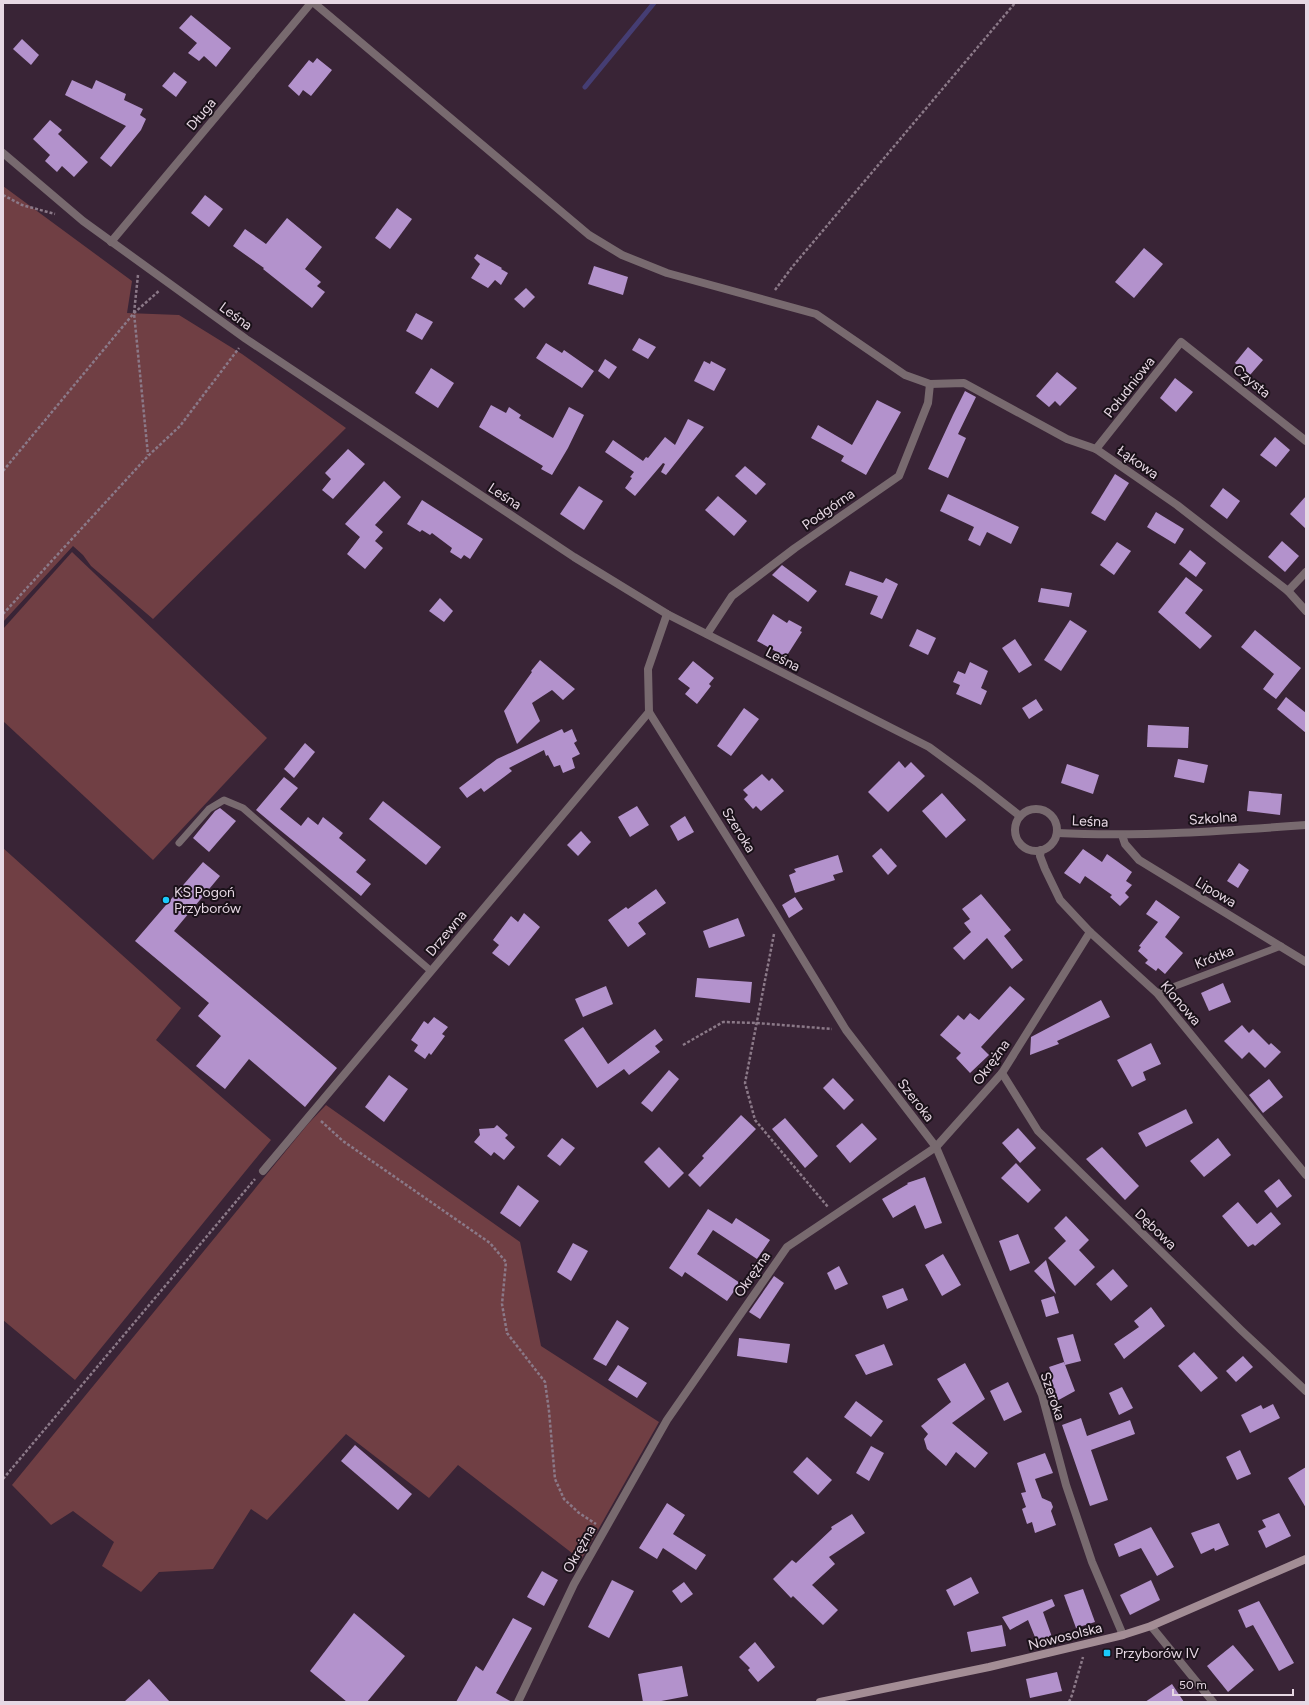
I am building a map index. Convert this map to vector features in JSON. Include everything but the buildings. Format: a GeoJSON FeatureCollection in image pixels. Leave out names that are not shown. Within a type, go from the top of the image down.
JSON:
{"type":"FeatureCollection","features":[{"type":"Feature","properties":{"kind":"main road","name":"Nowosolska"},"geometry":{"type":"LineString","coordinates":[[820,1702],[1043,1655],[1086,1643],[1123,1635],[1151,1626],[1306,1559]]}},
{"type":"Feature","properties":{"kind":"street","name":"Długa"},"geometry":{"type":"LineString","coordinates":[[111,242],[311,3]]}},
{"type":"Feature","properties":{"kind":"street","name":"Łąkowa"},"geometry":{"type":"LineString","coordinates":[[314,3],[588,235],[622,255],[667,273],[816,314],[905,376],[930,384],[964,383],[1067,438],[1096,449],[1177,505],[1288,591],[1306,611]]}},
{"type":"Feature","properties":{"kind":"street","name":"Leśna"},"geometry":{"type":"LineString","coordinates":[[3,153],[78,217],[246,339],[574,557],[667,614],[929,747],[1020,816]]}},
{"type":"Feature","properties":{"kind":"street","name":"Czysta"},"geometry":{"type":"LineString","coordinates":[[1181,342],[1306,441]]}},
{"type":"Feature","properties":{"kind":"street","name":"Południowa"},"geometry":{"type":"LineString","coordinates":[[1096,449],[1181,342]]}},
{"type":"Feature","properties":{"kind":"street","name":"Podgórna"},"geometry":{"type":"LineString","coordinates":[[707,634],[732,596],[795,548],[899,476],[928,403],[930,384]]}},
{"type":"Feature","properties":{"kind":"street"},"geometry":{"type":"LineString","coordinates":[[1288,591],[1306,572]]}},
{"type":"Feature","properties":{"kind":"street"},"geometry":{"type":"LineString","coordinates":[[649,712],[648,669],[667,614]]}},
{"type":"Feature","properties":{"kind":"street","name":"Drzewna"},"geometry":{"type":"LineString","coordinates":[[263,1171],[649,712]]}},
{"type":"Feature","properties":{"kind":"street","name":"Szeroka"},"geometry":{"type":"LineString","coordinates":[[649,712],[846,1030],[936,1147],[1042,1395],[1066,1485],[1092,1562],[1123,1635]]}},
{"type":"Feature","properties":{"kind":"street"},"geometry":{"type":"LineString","coordinates":[[1031,810],[1044,811],[1054,820],[1056,833],[1051,844],[1040,850],[1028,849],[1018,841],[1015,828],[1020,816],[1031,810]]}},
{"type":"Feature","properties":{"kind":"street","name":"Szkolna"},"geometry":{"type":"LineString","coordinates":[[1122,835],[1190,833],[1306,825]]}},
{"type":"Feature","properties":{"kind":"street","name":"Leśna"},"geometry":{"type":"LineString","coordinates":[[1056,833],[1122,835]]}},
{"type":"Feature","properties":{"kind":"street","name":"Lipowa"},"geometry":{"type":"LineString","coordinates":[[1122,835],[1124,844],[1140,860],[1306,962]]}},
{"type":"Feature","properties":{"kind":"street","name":"Klonowa"},"geometry":{"type":"LineString","coordinates":[[1040,850],[1040,856],[1045,869],[1060,900],[1090,932],[1157,993],[1306,1175]]}},
{"type":"Feature","properties":{"kind":"street","name":"Okrężna"},"geometry":{"type":"LineString","coordinates":[[518,1702],[574,1584],[667,1420],[787,1246],[936,1147],[1002,1074],[1090,932]]}},
{"type":"Feature","properties":{"kind":"street","name":"Dębowa"},"geometry":{"type":"LineString","coordinates":[[1002,1074],[1038,1131],[1241,1330],[1306,1391]]}},
{"type":"Feature","properties":{"kind":"street"},"geometry":{"type":"LineString","coordinates":[[1151,1626],[1213,1702]]}},
{"type":"Feature","properties":{"kind":"lane"},"geometry":{"type":"LineString","coordinates":[[179,844],[209,809],[224,800],[243,808],[431,971]]}},
{"type":"Feature","properties":{"kind":"lane","name":"Krótka"},"geometry":{"type":"LineString","coordinates":[[1157,993],[1281,946]]}},
{"type":"Feature","properties":{"kind":"path"},"geometry":{"type":"LineString","coordinates":[[770,302],[778,285],[793,266],[1015,3]]}},
{"type":"Feature","properties":{"kind":"path"},"geometry":{"type":"LineString","coordinates":[[3,195],[22,205],[60,215]]}},
{"type":"Feature","properties":{"kind":"path"},"geometry":{"type":"LineString","coordinates":[[139,262],[134,313],[148,456]]}},
{"type":"Feature","properties":{"kind":"path"},"geometry":{"type":"LineString","coordinates":[[3,471],[134,313],[168,283]]}},
{"type":"Feature","properties":{"kind":"path"},"geometry":{"type":"LineString","coordinates":[[3,614],[148,456],[180,426],[246,339]]}},
{"type":"Feature","properties":{"kind":"path"},"geometry":{"type":"LineString","coordinates":[[774,933],[746,1083],[755,1120],[835,1215]]}},
{"type":"Feature","properties":{"kind":"path"},"geometry":{"type":"LineString","coordinates":[[683,1045],[723,1022],[757,1023],[846,1030]]}},
{"type":"Feature","properties":{"kind":"path"},"geometry":{"type":"LineString","coordinates":[[312,1112],[343,1141],[490,1243],[506,1262],[502,1304],[507,1333],[544,1382],[549,1411],[555,1479],[564,1499],[579,1513],[605,1529]]}},
{"type":"Feature","properties":{"kind":"path"},"geometry":{"type":"LineString","coordinates":[[3,1479],[263,1171]]}},
{"type":"Feature","properties":{"kind":"path"},"geometry":{"type":"LineString","coordinates":[[1069,1702],[1086,1643]]}},
{"type":"Feature","properties":{"kind":"shaded area"},"geometry":{"type":"Polygon","coordinates":[[[3,186],[132,281],[127,313],[179,315],[242,354],[346,428],[153,619],[91,566],[83,555],[73,546],[3,622],[3,186]]]}},
{"type":"Feature","properties":{"kind":"shaded area"},"geometry":{"type":"Polygon","coordinates":[[[72,552],[267,738],[153,860],[3,721],[3,629],[72,552]]]}},
{"type":"Feature","properties":{"kind":"shaded area"},"geometry":{"type":"Polygon","coordinates":[[[3,848],[181,1008],[156,1040],[271,1140],[75,1380],[3,1320],[3,848]]]}},
{"type":"Feature","properties":{"kind":"shaded area"},"geometry":{"type":"Polygon","coordinates":[[[326,1105],[520,1242],[541,1346],[659,1422],[581,1560],[458,1465],[429,1498],[346,1434],[267,1520],[251,1509],[213,1569],[159,1572],[141,1592],[102,1566],[114,1542],[73,1511],[51,1525],[12,1485],[308,1124],[326,1105]]]}},
{"type":"Feature","properties":{"kind":"waterway"},"geometry":{"type":"LineString","coordinates":[[585,87],[654,3]]}},
{"type":"Feature","properties":{"kind":"place","name":"KS Pogoń Przyborów"},"geometry":{"type":"Point","coordinates":[166,900]}},
{"type":"Feature","properties":{"kind":"place","name":"Przyborów IV"},"geometry":{"type":"Point","coordinates":[1107,1653]}}]}
